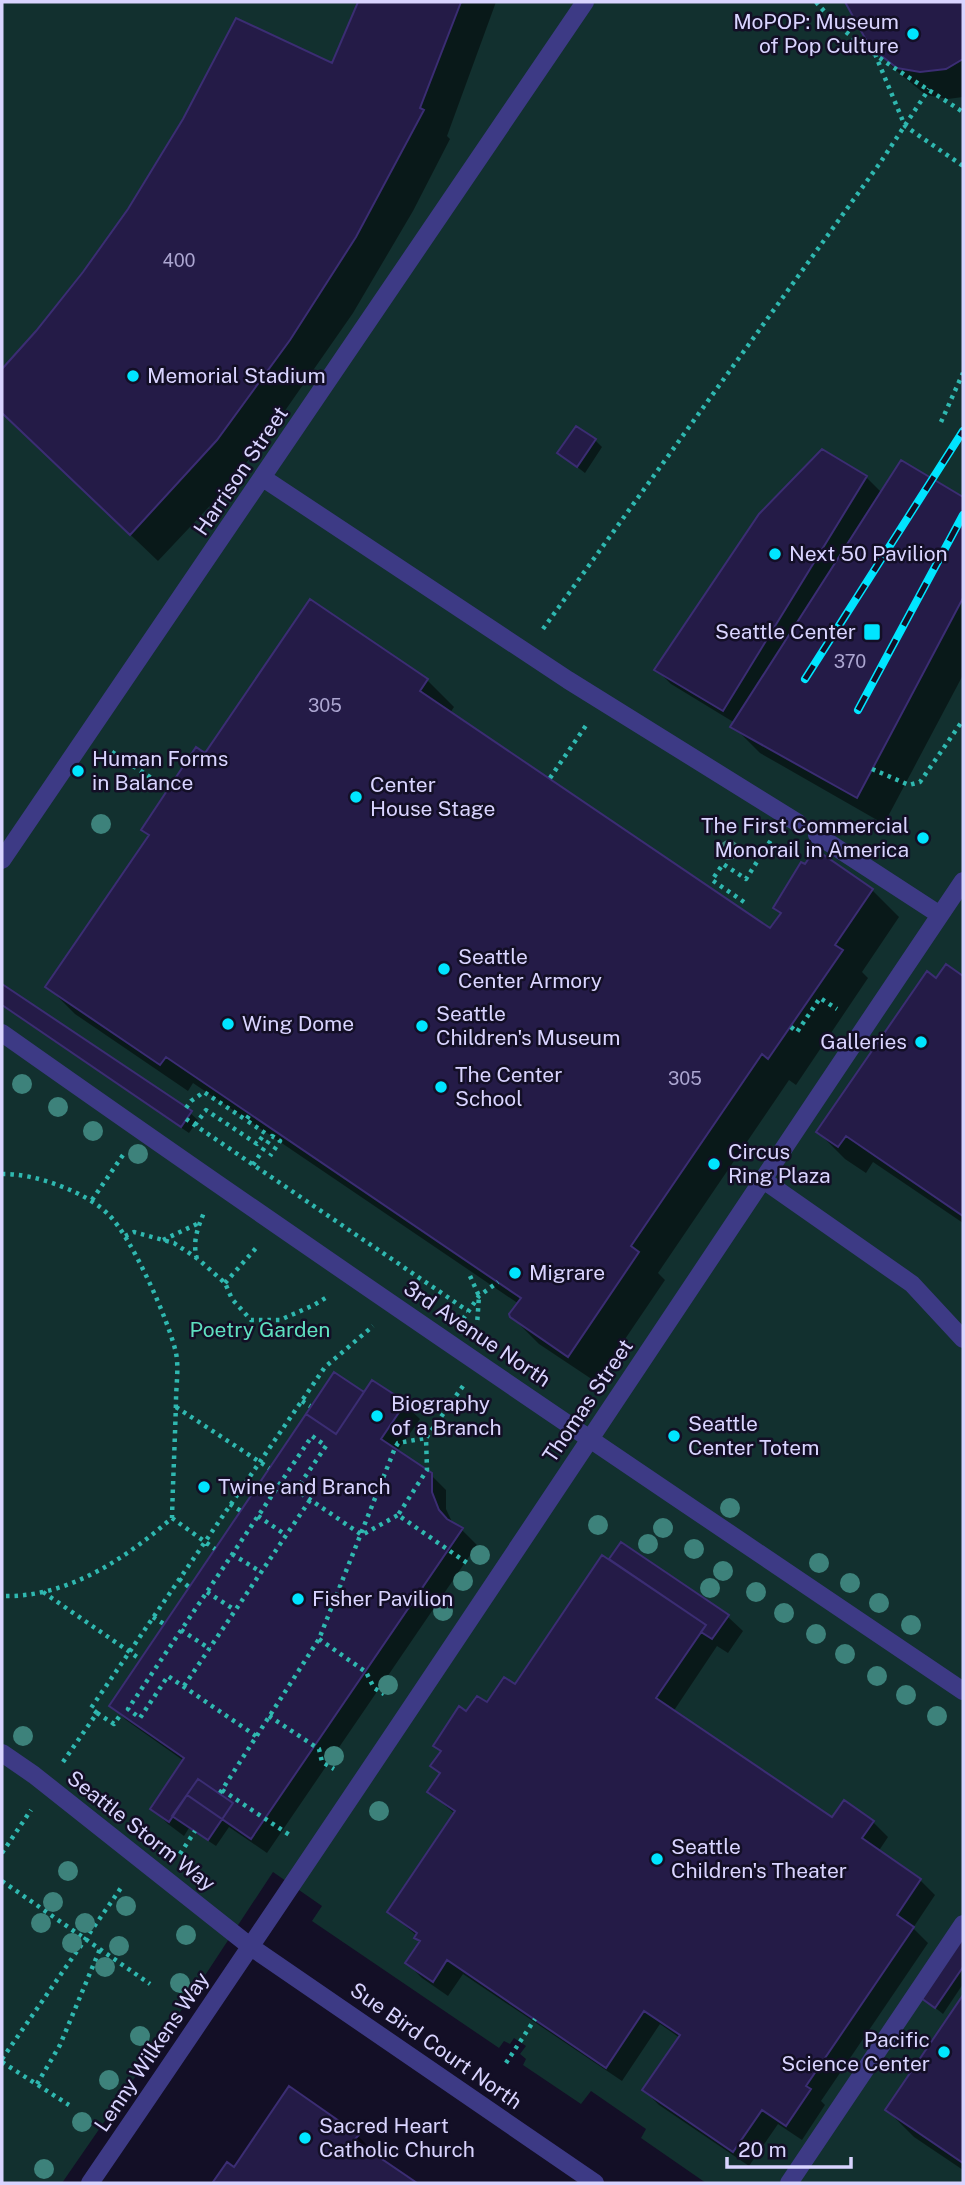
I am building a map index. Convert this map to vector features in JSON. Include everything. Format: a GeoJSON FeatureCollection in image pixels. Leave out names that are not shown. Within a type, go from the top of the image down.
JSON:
{"type":"FeatureCollection","features":[{"type":"Feature","properties":{"kind":"street","name":"Harrison Street"},"geometry":{"type":"LineString","coordinates":[[2,860],[586,2]]}},
{"type":"Feature","properties":{"kind":"street"},"geometry":{"type":"LineString","coordinates":[[263,478],[526,653],[792,820]]}},
{"type":"Feature","properties":{"kind":"street"},"geometry":{"type":"LineString","coordinates":[[817,835],[940,915]]}},
{"type":"Feature","properties":{"kind":"street","name":"Thomas Street"},"geometry":{"type":"LineString","coordinates":[[251,1947],[963,881]]}},
{"type":"Feature","properties":{"kind":"street","name":"3rd Avenue North"},"geometry":{"type":"LineString","coordinates":[[2,1033],[590,1440],[963,1691]]}},
{"type":"Feature","properties":{"kind":"street"},"geometry":{"type":"LineString","coordinates":[[762,1179],[912,1284],[963,1339]]}},
{"type":"Feature","properties":{"kind":"street","name":"Seattle Storm Way"},"geometry":{"type":"LineString","coordinates":[[2,1753],[34,1775],[251,1947]]}},
{"type":"Feature","properties":{"kind":"street"},"geometry":{"type":"LineString","coordinates":[[789,2183],[963,1924]]}},
{"type":"Feature","properties":{"kind":"street","name":"Lenny Wilkens Way"},"geometry":{"type":"LineString","coordinates":[[90,2183],[251,1947]]}},
{"type":"Feature","properties":{"kind":"street","name":"Sue Bird Court North"},"geometry":{"type":"LineString","coordinates":[[251,1947],[595,2183]]}},
{"type":"Feature","properties":{"kind":"path"},"geometry":{"type":"LineString","coordinates":[[816,2],[841,28],[875,54],[963,112]]}},
{"type":"Feature","properties":{"kind":"path"},"geometry":{"type":"LineString","coordinates":[[875,54],[905,126],[963,166]]}},
{"type":"Feature","properties":{"kind":"path"},"geometry":{"type":"LineString","coordinates":[[526,653],[929,89]]}},
{"type":"Feature","properties":{"kind":"path"},"geometry":{"type":"LineString","coordinates":[[941,422],[963,373]]}},
{"type":"Feature","properties":{"kind":"path"},"geometry":{"type":"LineString","coordinates":[[550,778],[603,701]]}},
{"type":"Feature","properties":{"kind":"path"},"geometry":{"type":"LineString","coordinates":[[872,769],[909,785],[920,782],[963,720]]}},
{"type":"Feature","properties":{"kind":"path"},"geometry":{"type":"LineString","coordinates":[[88,736],[168,789]]}},
{"type":"Feature","properties":{"kind":"path"},"geometry":{"type":"LineString","coordinates":[[744,902],[712,880],[723,864],[746,879],[792,820]]}},
{"type":"Feature","properties":{"kind":"path"},"geometry":{"type":"LineString","coordinates":[[791,1027],[797,1032],[820,998],[837,1009]]}},
{"type":"Feature","properties":{"kind":"path"},"geometry":{"type":"LineString","coordinates":[[186,1108],[204,1092],[265,1133],[257,1144],[206,1110],[195,1125]]}},
{"type":"Feature","properties":{"kind":"path"},"geometry":{"type":"LineString","coordinates":[[246,1120],[250,1114]]}},
{"type":"Feature","properties":{"kind":"path"},"geometry":{"type":"LineString","coordinates":[[186,1119],[468,1311]]}},
{"type":"Feature","properties":{"kind":"path"},"geometry":{"type":"LineString","coordinates":[[92,1200],[140,1131]]}},
{"type":"Feature","properties":{"kind":"path"},"geometry":{"type":"LineString","coordinates":[[253,1165],[272,1136],[280,1141],[270,1156]]}},
{"type":"Feature","properties":{"kind":"path"},"geometry":{"type":"LineString","coordinates":[[2,1174],[38,1180],[68,1189],[92,1200],[109,1215],[125,1236],[156,1297],[176,1354],[172,1518],[148,1539],[93,1574],[43,1591],[2,1596]]}},
{"type":"Feature","properties":{"kind":"path"},"geometry":{"type":"LineString","coordinates":[[198,1259],[194,1248],[195,1235],[206,1208]]}},
{"type":"Feature","properties":{"kind":"path"},"geometry":{"type":"LineString","coordinates":[[162,1240],[174,1237],[200,1222]]}},
{"type":"Feature","properties":{"kind":"path"},"geometry":{"type":"LineString","coordinates":[[125,1236],[134,1232],[174,1243],[198,1259],[225,1283],[232,1299],[251,1320],[280,1320],[331,1294]]}},
{"type":"Feature","properties":{"kind":"path"},"geometry":{"type":"LineString","coordinates":[[225,1283],[259,1245]]}},
{"type":"Feature","properties":{"kind":"path"},"geometry":{"type":"LineString","coordinates":[[470,1276],[479,1296],[477,1323]]}},
{"type":"Feature","properties":{"kind":"path"},"geometry":{"type":"LineString","coordinates":[[447,1341],[479,1296],[498,1282]]}},
{"type":"Feature","properties":{"kind":"path"},"geometry":{"type":"LineString","coordinates":[[121,1714],[114,1724],[91,1708],[325,1367],[375,1325],[391,1302]]}},
{"type":"Feature","properties":{"kind":"path"},"geometry":{"type":"LineString","coordinates":[[362,1535],[398,1515],[428,1470],[426,1438],[479,1362]]}},
{"type":"Feature","properties":{"kind":"path"},"geometry":{"type":"LineString","coordinates":[[302,1401],[310,1406]]}},
{"type":"Feature","properties":{"kind":"path"},"geometry":{"type":"LineString","coordinates":[[176,1407],[268,1468]]}},
{"type":"Feature","properties":{"kind":"path"},"geometry":{"type":"LineString","coordinates":[[257,1736],[168,1676],[140,1718],[128,1709],[312,1436],[326,1446],[296,1490],[362,1535]]}},
{"type":"Feature","properties":{"kind":"path"},"geometry":{"type":"LineString","coordinates":[[279,1828],[221,1791],[319,1639],[395,1448],[398,1443],[426,1438]]}},
{"type":"Feature","properties":{"kind":"path"},"geometry":{"type":"LineString","coordinates":[[184,1686],[310,1500]]}},
{"type":"Feature","properties":{"kind":"path"},"geometry":{"type":"LineString","coordinates":[[230,1504],[241,1511]]}},
{"type":"Feature","properties":{"kind":"path"},"geometry":{"type":"LineString","coordinates":[[398,1515],[449,1550]]}},
{"type":"Feature","properties":{"kind":"path"},"geometry":{"type":"LineString","coordinates":[[258,1517],[286,1535]]}},
{"type":"Feature","properties":{"kind":"path"},"geometry":{"type":"LineString","coordinates":[[172,1518],[215,1549]]}},
{"type":"Feature","properties":{"kind":"path"},"geometry":{"type":"LineString","coordinates":[[232,1554],[261,1572]]}},
{"type":"Feature","properties":{"kind":"path"},"geometry":{"type":"LineString","coordinates":[[179,1579],[189,1587]]}},
{"type":"Feature","properties":{"kind":"path"},"geometry":{"type":"LineString","coordinates":[[43,1591],[140,1659]]}},
{"type":"Feature","properties":{"kind":"path"},"geometry":{"type":"LineString","coordinates":[[207,1592],[235,1610]]}},
{"type":"Feature","properties":{"kind":"path"},"geometry":{"type":"LineString","coordinates":[[153,1617],[164,1624]]}},
{"type":"Feature","properties":{"kind":"path"},"geometry":{"type":"LineString","coordinates":[[181,1630],[209,1648]]}},
{"type":"Feature","properties":{"kind":"path"},"geometry":{"type":"LineString","coordinates":[[319,1639],[368,1674]]}},
{"type":"Feature","properties":{"kind":"path"},"geometry":{"type":"LineString","coordinates":[[84,1733],[97,1713]]}},
{"type":"Feature","properties":{"kind":"path"},"geometry":{"type":"LineString","coordinates":[[270,1716],[318,1749]]}},
{"type":"Feature","properties":{"kind":"path"},"geometry":{"type":"LineString","coordinates":[[2,1853],[16,1832]]}},
{"type":"Feature","properties":{"kind":"path"},"geometry":{"type":"LineString","coordinates":[[2,1881],[150,1984]]}},
{"type":"Feature","properties":{"kind":"path"},"geometry":{"type":"LineString","coordinates":[[69,2105],[2,2061],[105,1909]]}},
{"type":"Feature","properties":{"kind":"path"},"geometry":{"type":"LineString","coordinates":[[37,2084],[60,2045],[100,1949]]}},
{"type":"Feature","properties":{"kind":"path"},"geometry":{"type":"LineString","coordinates":[[506,2063],[535,2019]]}},
{"type":"Feature","properties":{"kind":"green space","name":"Seattle Center"},"geometry":{"type":"Polygon","coordinates":[[[2,2],[963,2],[963,2183],[706,2183],[641,2138],[646,2129],[591,2091],[581,2104],[523,2065],[526,2059],[520,2054],[526,2046],[514,2038],[510,2044],[504,2041],[499,2048],[312,1921],[322,1906],[273,1872],[62,2183],[2,2183],[2,2]]]}},
{"type":"Feature","properties":{"kind":"building","name":"Memorial Stadium"},"geometry":{"type":"Polygon","coordinates":[[[358,2],[461,2],[420,108],[424,110],[356,237],[290,340],[217,440],[130,535],[2,413],[2,369],[83,272],[128,209],[183,119],[236,18],[332,63],[358,2]]]}},
{"type":"Feature","properties":{"kind":"building","name":"MoPOP: Museum of Pop Culture"},"geometry":{"type":"Polygon","coordinates":[[[845,2],[963,2],[963,59],[946,69],[920,72],[897,68],[870,47],[845,2]]]}},
{"type":"Feature","properties":{"kind":"building"},"geometry":{"type":"Polygon","coordinates":[[[576,426],[596,439],[577,467],[557,453],[576,426]]]}},
{"type":"Feature","properties":{"kind":"building","name":"Next 50 Pavilion"},"geometry":{"type":"Polygon","coordinates":[[[822,449],[867,476],[723,711],[654,670],[759,514],[822,449]]]}},
{"type":"Feature","properties":{"kind":"building","name":"Seattle Center"},"geometry":{"type":"Polygon","coordinates":[[[901,460],[963,497],[963,598],[857,798],[730,727],[901,460]]]}},
{"type":"Feature","properties":{"kind":"building","name":"Seattle Center Armory"},"geometry":{"type":"Polygon","coordinates":[[[310,599],[428,679],[420,691],[770,928],[781,913],[773,908],[801,862],[805,864],[815,849],[873,889],[835,945],[843,950],[768,1059],[762,1054],[631,1246],[639,1252],[568,1357],[510,1317],[509,1314],[521,1298],[166,1057],[160,1065],[45,987],[149,835],[141,830],[196,747],[205,753],[310,599]]]}},
{"type":"Feature","properties":{"kind":"building","name":"Galleries"},"geometry":{"type":"Polygon","coordinates":[[[946,964],[963,976],[963,1216],[846,1136],[838,1147],[816,1132],[927,971],[936,978],[946,964]]]}},
{"type":"Feature","properties":{"kind":"building"},"geometry":{"type":"Polygon","coordinates":[[[2,984],[192,1111],[181,1127],[2,1005],[2,984]]]}},
{"type":"Feature","properties":{"kind":"building"},"geometry":{"type":"Polygon","coordinates":[[[334,1372],[364,1392],[336,1434],[306,1414],[334,1372]]]}},
{"type":"Feature","properties":{"kind":"building","name":"Fisher Pavilion"},"geometry":{"type":"Polygon","coordinates":[[[372,1380],[406,1402],[381,1439],[432,1473],[432,1492],[439,1510],[447,1519],[463,1528],[251,1839],[187,1795],[169,1822],[150,1809],[184,1758],[109,1706],[306,1414],[336,1434],[372,1380]]]}},
{"type":"Feature","properties":{"kind":"building"},"geometry":{"type":"Polygon","coordinates":[[[621,1542],[729,1615],[712,1639],[701,1632],[706,1625],[609,1559],[621,1542]]]}},
{"type":"Feature","properties":{"kind":"building","name":"Seattle Children's Theater"},"geometry":{"type":"Polygon","coordinates":[[[602,1555],[706,1625],[656,1698],[832,1817],[844,1800],[874,1821],[862,1838],[921,1879],[897,1915],[914,1927],[806,2086],[811,2089],[786,2126],[762,2110],[733,2152],[642,2090],[680,2035],[644,2011],[606,2068],[447,1960],[433,1982],[405,1963],[420,1941],[414,1938],[417,1933],[387,1912],[455,1811],[427,1792],[440,1773],[430,1766],[441,1751],[433,1746],[459,1706],[466,1711],[477,1696],[487,1702],[504,1677],[515,1684],[602,1555]]]}},
{"type":"Feature","properties":{"kind":"building"},"geometry":{"type":"Polygon","coordinates":[[[198,1779],[233,1803],[208,1840],[172,1816],[198,1779]]]}},
{"type":"Feature","properties":{"kind":"building"},"geometry":{"type":"Polygon","coordinates":[[[963,1935],[963,1967],[935,2008],[921,1998],[963,1935]]]}},
{"type":"Feature","properties":{"kind":"building","name":"Pacific Science Center"},"geometry":{"type":"Polygon","coordinates":[[[963,1995],[963,2163],[885,2110],[963,1995]]]}},
{"type":"Feature","properties":{"kind":"building","name":"Sacred Heart Catholic Church"},"geometry":{"type":"Polygon","coordinates":[[[289,2086],[359,2135],[354,2140],[417,2183],[213,2182],[227,2162],[234,2167],[289,2086]]]}},
{"type":"Feature","properties":{"kind":"railway"},"geometry":{"type":"LineString","coordinates":[[805,679],[963,431]]}},
{"type":"Feature","properties":{"kind":"railway"},"geometry":{"type":"LineString","coordinates":[[858,710],[963,515]]}},
{"type":"Feature","properties":{"kind":"place","name":"MoPOP: Museum of Pop Culture"},"geometry":{"type":"Point","coordinates":[913,34]}},
{"type":"Feature","properties":{"kind":"place","name":"Memorial Stadium"},"geometry":{"type":"Point","coordinates":[133,376]}},
{"type":"Feature","properties":{"kind":"place","name":"Next 50 Pavilion"},"geometry":{"type":"Point","coordinates":[775,554]}},
{"type":"Feature","properties":{"kind":"place","name":"Seattle Center"},"geometry":{"type":"Point","coordinates":[872,632]}},
{"type":"Feature","properties":{"kind":"place","name":"Human Forms in Balance"},"geometry":{"type":"Point","coordinates":[78,771]}},
{"type":"Feature","properties":{"kind":"place","name":"Center House Stage"},"geometry":{"type":"Point","coordinates":[356,797]}},
{"type":"Feature","properties":{"kind":"place","name":"The First Commercial Monorail in America"},"geometry":{"type":"Point","coordinates":[923,838]}},
{"type":"Feature","properties":{"kind":"place","name":"Seattle Center Armory"},"geometry":{"type":"Point","coordinates":[444,969]}},
{"type":"Feature","properties":{"kind":"place","name":"Wing Dome"},"geometry":{"type":"Point","coordinates":[228,1024]}},
{"type":"Feature","properties":{"kind":"place","name":"Seattle Children's Museum"},"geometry":{"type":"Point","coordinates":[422,1026]}},
{"type":"Feature","properties":{"kind":"place","name":"Galleries"},"geometry":{"type":"Point","coordinates":[921,1042]}},
{"type":"Feature","properties":{"kind":"place","name":"The Center School"},"geometry":{"type":"Point","coordinates":[441,1087]}},
{"type":"Feature","properties":{"kind":"place","name":"Circus Ring Plaza"},"geometry":{"type":"Point","coordinates":[714,1164]}},
{"type":"Feature","properties":{"kind":"place","name":"Migrare"},"geometry":{"type":"Point","coordinates":[515,1273]}},
{"type":"Feature","properties":{"kind":"place","name":"Biography of a Branch"},"geometry":{"type":"Point","coordinates":[377,1416]}},
{"type":"Feature","properties":{"kind":"place","name":"Seattle Center Totem"},"geometry":{"type":"Point","coordinates":[674,1436]}},
{"type":"Feature","properties":{"kind":"place","name":"Twine and Branch"},"geometry":{"type":"Point","coordinates":[204,1487]}},
{"type":"Feature","properties":{"kind":"place","name":"Fisher Pavilion"},"geometry":{"type":"Point","coordinates":[298,1599]}},
{"type":"Feature","properties":{"kind":"place","name":"Seattle Children's Theater"},"geometry":{"type":"Point","coordinates":[657,1859]}},
{"type":"Feature","properties":{"kind":"place","name":"Pacific Science Center"},"geometry":{"type":"Point","coordinates":[944,2052]}},
{"type":"Feature","properties":{"kind":"place","name":"Sacred Heart Catholic Church"},"geometry":{"type":"Point","coordinates":[305,2138]}},
{"type":"Feature","properties":{"kind":"park label","name":"Poetry Garden"},"geometry":{"type":"Point","coordinates":[260,1330]}}]}
